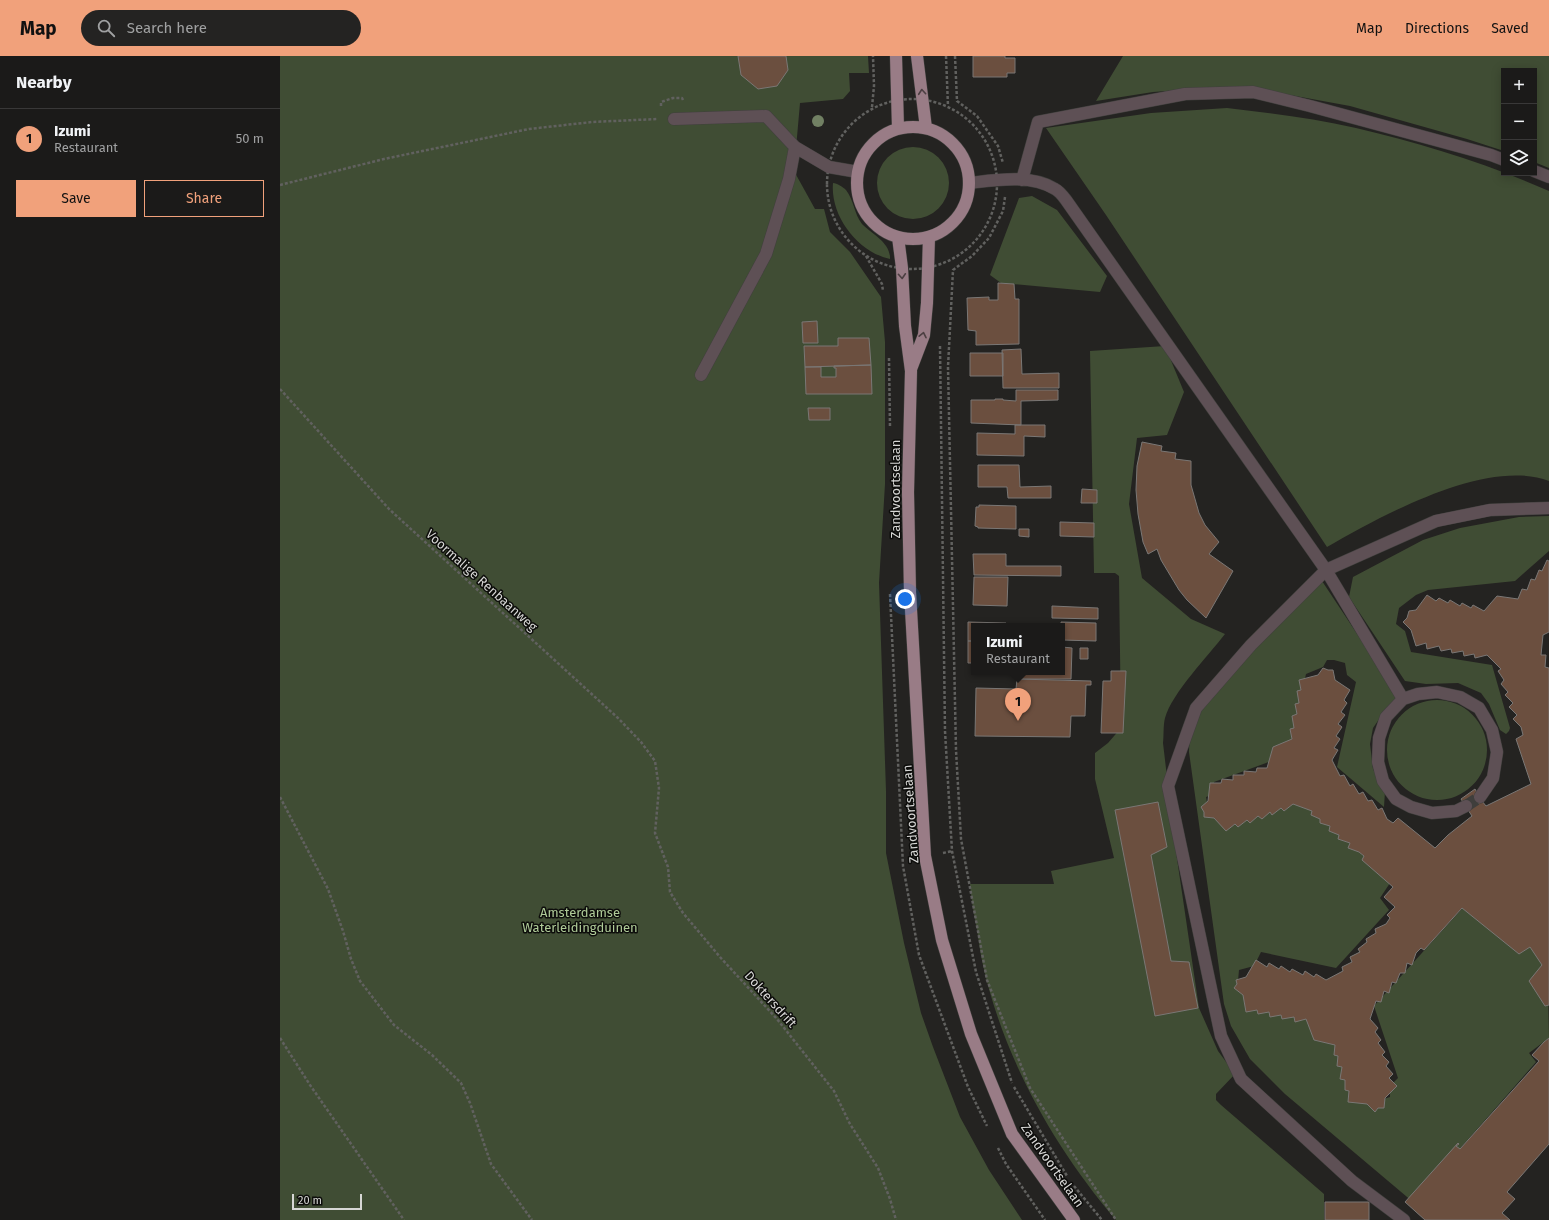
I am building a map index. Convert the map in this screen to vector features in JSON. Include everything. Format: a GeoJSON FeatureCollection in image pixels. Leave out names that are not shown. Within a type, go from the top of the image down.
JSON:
{"type":"FeatureCollection","features":[{"type":"Feature","properties":{"kind":"main road"},"geometry":{"type":"LineString","coordinates":[[896,56],[898,128]]}},
{"type":"Feature","properties":{"kind":"main road"},"geometry":{"type":"LineString","coordinates":[[917,56],[926,128]]}},
{"type":"Feature","properties":{"kind":"main road"},"geometry":{"type":"LineString","coordinates":[[907,126],[926,128],[939,133],[951,141],[959,150],[966,164],[969,183],[965,203],[954,220],[943,230],[929,237],[914,239],[898,237],[876,224],[866,212],[858,192],[858,172],[864,154],[870,145],[880,137],[898,128],[907,126]]}},
{"type":"Feature","properties":{"kind":"main road","name":"Zandvoortselaan"},"geometry":{"type":"LineString","coordinates":[[898,237],[902,268],[905,326],[911,371],[908,492],[910,592],[925,856],[942,940],[974,1041],[1012,1134],[1074,1220]]}},
{"type":"Feature","properties":{"kind":"main road","name":"Zandvoortselaan"},"geometry":{"type":"LineString","coordinates":[[911,371],[924,335],[929,237]]}},
{"type":"Feature","properties":{"kind":"street"},"geometry":{"type":"LineString","coordinates":[[1022,180],[1038,122],[1185,94],[1253,92],[1318,108],[1501,159]]}},
{"type":"Feature","properties":{"kind":"street"},"geometry":{"type":"LineString","coordinates":[[674,119],[766,116],[794,147],[829,167],[858,172]]}},
{"type":"Feature","properties":{"kind":"street"},"geometry":{"type":"LineString","coordinates":[[701,375],[766,254],[789,179],[794,147]]}},
{"type":"Feature","properties":{"kind":"street"},"geometry":{"type":"LineString","coordinates":[[1537,172],[1549,177]]}},
{"type":"Feature","properties":{"kind":"street"},"geometry":{"type":"LineString","coordinates":[[969,183],[1006,180],[1040,182],[1056,189],[1066,200],[1326,570],[1403,699]]}},
{"type":"Feature","properties":{"kind":"street"},"geometry":{"type":"LineString","coordinates":[[1404,1220],[1352,1181],[1241,1079],[1221,1036],[1168,786],[1196,708],[1251,645],[1326,570],[1436,521],[1490,510],[1549,508]]}},
{"type":"Feature","properties":{"kind":"street"},"geometry":{"type":"LineString","coordinates":[[1466,806],[1456,811],[1432,813],[1411,807],[1396,799],[1383,781],[1378,762],[1379,738],[1386,717],[1403,699],[1418,694],[1437,692],[1460,697],[1479,708],[1492,730],[1497,752],[1493,778],[1480,797]]}},
{"type":"Feature","properties":{"kind":"path"},"geometry":{"type":"LineString","coordinates":[[872,108],[874,86],[873,56]]}},
{"type":"Feature","properties":{"kind":"path"},"geometry":{"type":"LineString","coordinates":[[946,56],[948,106]]}},
{"type":"Feature","properties":{"kind":"path"},"geometry":{"type":"LineString","coordinates":[[955,56],[958,101],[977,116],[998,146],[1006,180],[1004,211],[989,238],[972,256],[953,270],[949,375],[956,750],[960,839],[987,980],[1030,1088],[1116,1220]]}},
{"type":"Feature","properties":{"kind":"path"},"geometry":{"type":"LineString","coordinates":[[280,185],[384,159],[529,128],[592,122],[674,119]]}},
{"type":"Feature","properties":{"kind":"path"},"geometry":{"type":"LineString","coordinates":[[829,167],[827,183],[828,200],[834,215],[841,231],[866,256],[886,266],[902,268],[928,268],[947,262],[946,269]]}},
{"type":"Feature","properties":{"kind":"path"},"geometry":{"type":"LineString","coordinates":[[940,338],[945,731],[952,851],[976,972],[1014,1087],[1069,1180],[1102,1220]]}},
{"type":"Feature","properties":{"kind":"path","name":"Voormalige Renbaanweg"},"geometry":{"type":"LineString","coordinates":[[280,389],[389,509],[613,713],[641,742],[655,761],[659,788]]}},
{"type":"Feature","properties":{"kind":"path","name":"Doktersdrift"},"geometry":{"type":"LineString","coordinates":[[659,788],[654,833],[668,867],[670,892],[683,913],[720,957],[777,1019],[834,1091],[850,1124],[878,1168],[896,1220]]}},
{"type":"Feature","properties":{"kind":"path"},"geometry":{"type":"LineString","coordinates":[[280,797],[328,889],[351,959],[360,981],[394,1025],[432,1056],[461,1083],[470,1103],[491,1164],[532,1220]]}},
{"type":"Feature","properties":{"kind":"path"},"geometry":{"type":"LineString","coordinates":[[280,1038],[310,1085],[404,1220]]}},
{"type":"Feature","properties":{"kind":"green space","name":"Amsterdamse Waterleidingduinen"},"geometry":{"type":"Polygon","coordinates":[[[280,56],[868,56],[869,73],[849,73],[850,91],[843,99],[800,103],[794,171],[815,209],[824,209],[830,232],[850,252],[881,297],[885,342],[885,484],[879,583],[886,791],[886,853],[904,943],[921,1013],[933,1047],[960,1117],[989,1170],[1022,1220],[280,1220],[280,56]]]}},
{"type":"Feature","properties":{"kind":"green space"},"geometry":{"type":"Polygon","coordinates":[[[1123,56],[1549,56],[1549,168],[1537,163],[1537,68],[1501,68],[1501,150],[1350,106],[1290,95],[1194,89],[1153,92],[1096,101],[1123,56]]]}},
{"type":"Feature","properties":{"kind":"green space"},"geometry":{"type":"Polygon","coordinates":[[[1227,108],[1340,124],[1430,147],[1501,172],[1501,176],[1513,176],[1549,191],[1549,481],[1524,476],[1496,477],[1466,483],[1435,493],[1405,506],[1327,547],[1106,215],[1046,128],[1151,113],[1227,108]]]}},
{"type":"Feature","properties":{"kind":"green space"},"geometry":{"type":"Polygon","coordinates":[[[913,147],[933,153],[943,163],[949,183],[943,203],[933,213],[913,219],[893,213],[883,203],[877,183],[883,163],[893,153],[913,147]]]}},
{"type":"Feature","properties":{"kind":"green space"},"geometry":{"type":"Polygon","coordinates":[[[833,183],[840,185],[849,194],[859,220],[884,244],[889,253],[890,259],[867,249],[848,231],[836,208],[833,195],[833,183]]]}},
{"type":"Feature","properties":{"kind":"green space"},"geometry":{"type":"Polygon","coordinates":[[[1032,196],[1057,210],[1107,276],[1100,292],[1001,283],[990,275],[1019,198],[1032,196]]]}},
{"type":"Feature","properties":{"kind":"green space"},"geometry":{"type":"Polygon","coordinates":[[[1165,346],[1184,392],[1167,435],[1137,438],[1129,504],[1142,578],[1191,619],[1225,634],[1175,697],[1165,718],[1164,727],[1163,743],[1175,845],[1199,1008],[1218,1051],[1235,1074],[1216,1094],[1216,1100],[1324,1194],[1324,1220],[1116,1220],[1072,1163],[1034,1100],[1018,1068],[1004,1034],[992,1000],[981,956],[970,884],[1054,884],[1051,871],[1114,858],[1095,779],[1095,753],[1108,743],[1121,728],[1119,576],[1115,573],[1094,573],[1090,351],[1165,346]]]}},
{"type":"Feature","properties":{"kind":"green space"},"geometry":{"type":"Polygon","coordinates":[[[1549,516],[1549,551],[1515,581],[1428,590],[1416,595],[1399,608],[1396,624],[1405,631],[1411,652],[1492,665],[1510,728],[1506,734],[1500,730],[1489,704],[1481,693],[1458,683],[1426,684],[1405,681],[1349,597],[1353,577],[1423,540],[1460,528],[1519,517],[1549,516]]]}},
{"type":"Feature","properties":{"kind":"green space"},"geometry":{"type":"Polygon","coordinates":[[[1322,581],[1399,697],[1384,712],[1373,728],[1370,744],[1373,769],[1385,791],[1384,807],[1337,767],[1356,682],[1347,675],[1345,663],[1327,660],[1323,667],[1306,674],[1288,755],[1214,782],[1215,789],[1212,795],[1206,797],[1210,818],[1221,815],[1229,827],[1300,801],[1392,880],[1380,898],[1389,910],[1336,968],[1261,952],[1254,966],[1239,970],[1238,981],[1325,1018],[1374,1102],[1390,1097],[1390,1086],[1398,1078],[1374,1006],[1468,902],[1547,935],[1549,1038],[1529,1053],[1536,1062],[1413,1202],[1285,1094],[1250,1059],[1231,1026],[1224,1004],[1189,752],[1190,726],[1204,697],[1322,581]]]}},
{"type":"Feature","properties":{"kind":"green space"},"geometry":{"type":"Polygon","coordinates":[[[1437,700],[1456,704],[1473,714],[1483,731],[1487,750],[1483,769],[1473,786],[1456,796],[1437,800],[1418,796],[1401,786],[1391,769],[1387,750],[1391,731],[1401,714],[1418,704],[1437,700]]]}},
{"type":"Feature","properties":{"kind":"building"},"geometry":{"type":"Polygon","coordinates":[[[738,56],[786,56],[788,70],[777,86],[758,89],[741,75],[738,56]]]}},
{"type":"Feature","properties":{"kind":"building"},"geometry":{"type":"Polygon","coordinates":[[[973,56],[1005,56],[1005,58],[1015,58],[1015,73],[1007,73],[1007,77],[973,77],[973,56]]]}},
{"type":"Feature","properties":{"kind":"building"},"geometry":{"type":"Polygon","coordinates":[[[998,283],[1014,284],[1015,299],[1019,299],[1019,344],[976,345],[976,331],[968,330],[967,298],[989,297],[989,300],[998,300],[998,283]]]}},
{"type":"Feature","properties":{"kind":"building"},"geometry":{"type":"Polygon","coordinates":[[[817,321],[818,343],[803,343],[802,322],[817,321]]]}},
{"type":"Feature","properties":{"kind":"building"},"geometry":{"type":"Polygon","coordinates":[[[838,338],[869,338],[871,365],[805,367],[804,346],[838,346],[838,338]]]}},
{"type":"Feature","properties":{"kind":"building"},"geometry":{"type":"Polygon","coordinates":[[[1021,349],[1022,374],[1059,373],[1059,388],[1003,388],[1002,350],[1021,349]]]}},
{"type":"Feature","properties":{"kind":"building"},"geometry":{"type":"Polygon","coordinates":[[[970,353],[1003,353],[1003,376],[970,376],[970,353]]]}},
{"type":"Feature","properties":{"kind":"building"},"geometry":{"type":"Polygon","coordinates":[[[871,365],[872,394],[806,394],[805,367],[821,367],[821,377],[836,377],[836,368],[834,368],[834,366],[871,365]]]}},
{"type":"Feature","properties":{"kind":"building"},"geometry":{"type":"Polygon","coordinates":[[[1016,390],[1058,390],[1058,400],[1021,401],[1021,425],[971,423],[971,400],[1003,399],[1016,401],[1016,390]]]}},
{"type":"Feature","properties":{"kind":"building"},"geometry":{"type":"Polygon","coordinates":[[[808,408],[830,408],[830,420],[809,420],[808,408]]]}},
{"type":"Feature","properties":{"kind":"building"},"geometry":{"type":"Polygon","coordinates":[[[1015,425],[1045,425],[1045,437],[1024,436],[1024,456],[977,455],[977,433],[1015,434],[1015,425]]]}},
{"type":"Feature","properties":{"kind":"building"},"geometry":{"type":"Polygon","coordinates":[[[1142,442],[1162,446],[1161,451],[1176,453],[1175,459],[1191,461],[1191,485],[1199,513],[1205,525],[1219,542],[1209,554],[1233,571],[1206,618],[1179,590],[1161,560],[1157,549],[1148,554],[1143,542],[1138,514],[1136,490],[1137,466],[1142,442]]]}},
{"type":"Feature","properties":{"kind":"building"},"geometry":{"type":"Polygon","coordinates":[[[978,465],[1019,465],[1020,487],[1051,486],[1051,498],[1008,498],[1007,487],[978,487],[978,465]]]}},
{"type":"Feature","properties":{"kind":"building"},"geometry":{"type":"Polygon","coordinates":[[[1082,489],[1097,490],[1097,503],[1081,503],[1082,489]]]}},
{"type":"Feature","properties":{"kind":"building"},"geometry":{"type":"Polygon","coordinates":[[[979,505],[1016,506],[1016,529],[978,528],[975,526],[976,507],[979,507],[979,505]]]}},
{"type":"Feature","properties":{"kind":"building"},"geometry":{"type":"Polygon","coordinates":[[[1060,522],[1094,523],[1094,537],[1060,536],[1060,522]]]}},
{"type":"Feature","properties":{"kind":"building"},"geometry":{"type":"Polygon","coordinates":[[[1019,529],[1029,529],[1029,537],[1019,536],[1019,529]]]}},
{"type":"Feature","properties":{"kind":"building"},"geometry":{"type":"Polygon","coordinates":[[[973,554],[1006,554],[1006,566],[1061,566],[1061,576],[974,575],[973,554]]]}},
{"type":"Feature","properties":{"kind":"building"},"geometry":{"type":"Polygon","coordinates":[[[1547,560],[1549,561],[1549,632],[1543,635],[1541,655],[1546,655],[1545,667],[1549,668],[1549,1005],[1545,1006],[1529,981],[1542,965],[1530,947],[1519,954],[1462,908],[1424,950],[1421,948],[1416,953],[1412,965],[1407,963],[1405,973],[1400,973],[1396,983],[1392,982],[1389,993],[1384,991],[1381,1002],[1376,1001],[1370,1019],[1378,1028],[1375,1032],[1381,1040],[1378,1043],[1385,1052],[1382,1055],[1389,1062],[1386,1066],[1393,1074],[1389,1078],[1397,1086],[1385,1098],[1384,1108],[1378,1108],[1375,1112],[1367,1104],[1348,1102],[1349,1091],[1345,1090],[1345,1080],[1340,1079],[1342,1067],[1337,1066],[1338,1056],[1334,1055],[1335,1045],[1314,1040],[1306,1019],[1295,1022],[1294,1017],[1282,1019],[1281,1015],[1270,1017],[1269,1012],[1258,1014],[1257,1010],[1246,1012],[1243,995],[1234,988],[1237,984],[1236,980],[1246,977],[1256,960],[1267,967],[1269,963],[1279,969],[1281,966],[1290,972],[1292,969],[1303,975],[1305,971],[1314,977],[1316,974],[1326,980],[1343,971],[1342,967],[1352,962],[1350,957],[1360,952],[1358,949],[1367,942],[1366,939],[1376,933],[1375,929],[1386,924],[1390,918],[1387,915],[1395,907],[1384,897],[1393,887],[1362,860],[1364,856],[1359,852],[1348,848],[1350,843],[1338,839],[1339,835],[1329,831],[1330,826],[1320,823],[1320,819],[1311,815],[1312,811],[1293,804],[1284,811],[1281,808],[1272,815],[1270,812],[1262,819],[1258,816],[1250,823],[1247,820],[1238,827],[1235,824],[1226,831],[1214,818],[1204,817],[1204,812],[1201,807],[1208,801],[1210,783],[1221,783],[1222,779],[1233,780],[1233,775],[1244,775],[1244,771],[1256,772],[1257,768],[1267,768],[1273,747],[1292,739],[1290,729],[1294,728],[1292,716],[1297,714],[1295,704],[1299,703],[1297,691],[1301,690],[1299,680],[1318,675],[1323,668],[1333,670],[1335,680],[1350,690],[1344,700],[1347,703],[1341,712],[1345,715],[1338,724],[1342,727],[1336,736],[1340,739],[1334,748],[1338,750],[1332,760],[1340,776],[1344,775],[1350,786],[1353,784],[1359,794],[1363,792],[1368,801],[1372,800],[1378,810],[1382,808],[1387,819],[1393,823],[1398,818],[1435,848],[1448,835],[1472,816],[1468,810],[1482,801],[1486,806],[1531,784],[1516,739],[1523,735],[1521,727],[1513,719],[1517,715],[1509,707],[1513,703],[1505,695],[1508,692],[1501,684],[1504,680],[1498,671],[1501,669],[1487,655],[1475,658],[1474,654],[1464,656],[1463,651],[1452,653],[1451,649],[1441,651],[1439,646],[1427,649],[1426,643],[1416,646],[1411,630],[1403,622],[1407,618],[1409,611],[1416,610],[1427,595],[1436,601],[1439,598],[1448,603],[1450,600],[1460,606],[1462,603],[1471,608],[1473,605],[1484,611],[1497,596],[1518,599],[1522,589],[1527,590],[1531,579],[1535,580],[1539,570],[1542,571],[1547,560]]]}},
{"type":"Feature","properties":{"kind":"building"},"geometry":{"type":"Polygon","coordinates":[[[974,577],[1008,577],[1007,606],[973,605],[974,577]]]}},
{"type":"Feature","properties":{"kind":"building"},"geometry":{"type":"Polygon","coordinates":[[[1052,606],[1098,608],[1098,619],[1052,618],[1052,606]]]}},
{"type":"Feature","properties":{"kind":"building"},"geometry":{"type":"Polygon","coordinates":[[[968,622],[1006,623],[971,623],[971,641],[968,641],[968,622]]]}},
{"type":"Feature","properties":{"kind":"building"},"geometry":{"type":"Polygon","coordinates":[[[1061,622],[1096,623],[1096,641],[1065,640],[1065,623],[1061,622]]]}},
{"type":"Feature","properties":{"kind":"building"},"geometry":{"type":"Polygon","coordinates":[[[968,641],[971,641],[971,663],[968,663],[968,641]]]}},
{"type":"Feature","properties":{"kind":"building"},"geometry":{"type":"Polygon","coordinates":[[[1065,647],[1072,648],[1071,679],[1017,679],[1018,675],[1065,675],[1065,647]]]}},
{"type":"Feature","properties":{"kind":"building"},"geometry":{"type":"Polygon","coordinates":[[[1080,648],[1088,648],[1088,659],[1080,659],[1080,648]]]}},
{"type":"Feature","properties":{"kind":"building"},"geometry":{"type":"Polygon","coordinates":[[[1111,671],[1126,671],[1123,733],[1101,733],[1103,681],[1111,681],[1111,671]]]}},
{"type":"Feature","properties":{"kind":"building"},"geometry":{"type":"Polygon","coordinates":[[[1017,679],[1091,681],[1091,685],[1086,685],[1085,716],[1071,716],[1070,737],[975,736],[976,688],[1016,689],[1017,679]]]}},
{"type":"Feature","properties":{"kind":"building"},"geometry":{"type":"Polygon","coordinates":[[[1475,789],[1482,801],[1468,810],[1461,799],[1475,789]]]}},
{"type":"Feature","properties":{"kind":"building"},"geometry":{"type":"Polygon","coordinates":[[[1158,802],[1167,847],[1151,855],[1171,961],[1189,962],[1198,1008],[1155,1016],[1115,810],[1158,802]]]}},
{"type":"Feature","properties":{"kind":"building"},"geometry":{"type":"Polygon","coordinates":[[[1549,1038],[1549,1144],[1507,1192],[1515,1199],[1502,1213],[1510,1220],[1425,1220],[1405,1202],[1458,1143],[1459,1144],[1456,1146],[1460,1149],[1539,1061],[1532,1055],[1549,1038]]]}},
{"type":"Feature","properties":{"kind":"building"},"geometry":{"type":"Polygon","coordinates":[[[1325,1202],[1369,1202],[1369,1220],[1325,1220],[1325,1202]]]}},
{"type":"Feature","properties":{"kind":"tunnel"},"geometry":{"type":"LineString","coordinates":[[1466,806],[1480,797]]}},
{"type":"Feature","properties":{"kind":"place","name":"Izumi"},"geometry":{"type":"Point","coordinates":[1018,721]}}]}
